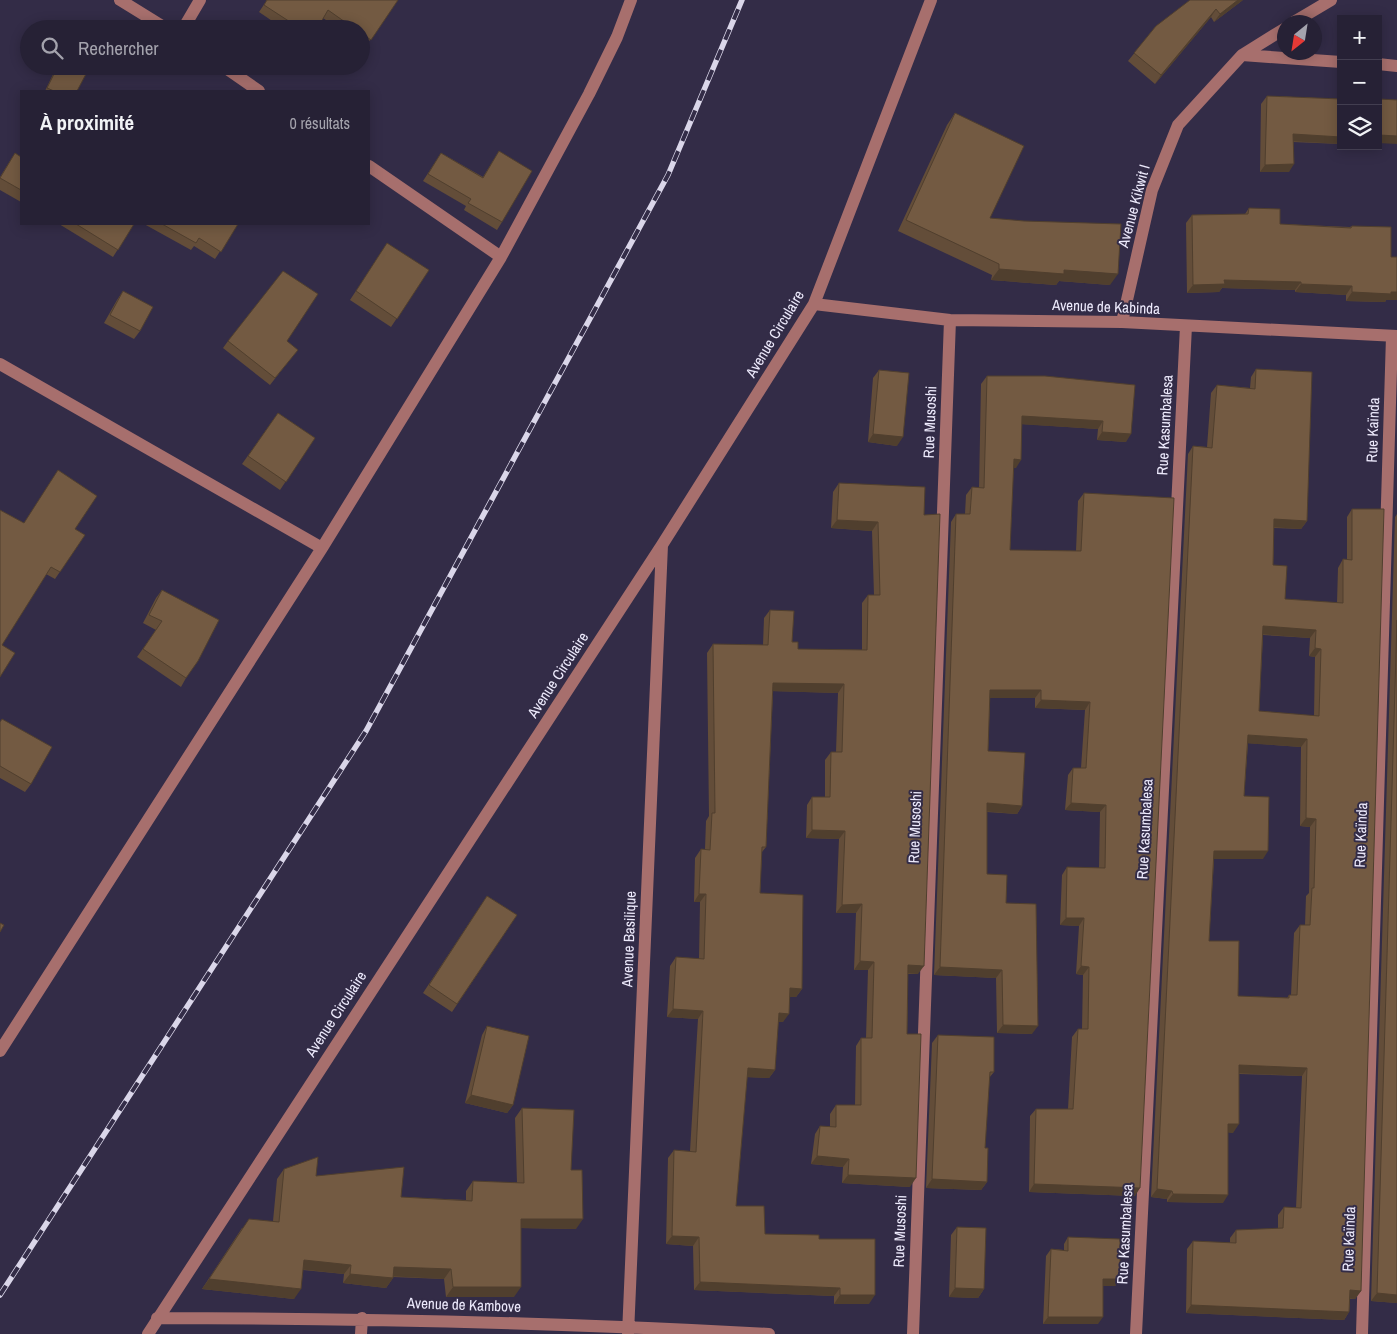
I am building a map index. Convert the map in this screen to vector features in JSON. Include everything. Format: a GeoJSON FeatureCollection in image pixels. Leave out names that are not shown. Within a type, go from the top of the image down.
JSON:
{"type":"FeatureCollection","features":[{"type":"Feature","properties":{"kind":"street"},"geometry":{"type":"LineString","coordinates":[[120,0],[152,20]]}},
{"type":"Feature","properties":{"kind":"street"},"geometry":{"type":"LineString","coordinates":[[188,20],[200,0]]}},
{"type":"Feature","properties":{"kind":"street"},"geometry":{"type":"LineString","coordinates":[[0,1051],[322,548],[501,257],[589,94],[617,37],[631,0]]}},
{"type":"Feature","properties":{"kind":"street","name":"Avenue Circulaire"},"geometry":{"type":"LineString","coordinates":[[148,1334],[662,545],[814,304],[931,0]]}},
{"type":"Feature","properties":{"kind":"street"},"geometry":{"type":"LineString","coordinates":[[1306,15],[1331,0]]}},
{"type":"Feature","properties":{"kind":"street","name":"Avenue Kikwit I"},"geometry":{"type":"LineString","coordinates":[[1122,322],[1152,190],[1178,126],[1242,55],[1277,32]]}},
{"type":"Feature","properties":{"kind":"street"},"geometry":{"type":"LineString","coordinates":[[1242,55],[1337,62]]}},
{"type":"Feature","properties":{"kind":"street"},"geometry":{"type":"LineString","coordinates":[[1382,64],[1397,66]]}},
{"type":"Feature","properties":{"kind":"street"},"geometry":{"type":"LineString","coordinates":[[236,75],[259,90]]}},
{"type":"Feature","properties":{"kind":"street"},"geometry":{"type":"LineString","coordinates":[[370,167],[501,257]]}},
{"type":"Feature","properties":{"kind":"street","name":"Avenue de Kabinda"},"geometry":{"type":"LineString","coordinates":[[814,304],[950,320],[1122,322],[1395,336]]}},
{"type":"Feature","properties":{"kind":"street","name":"Rue Musoshi"},"geometry":{"type":"LineString","coordinates":[[913,1334],[950,320]]}},
{"type":"Feature","properties":{"kind":"street","name":"Rue Kasumbalesa"},"geometry":{"type":"LineString","coordinates":[[1136,1334],[1186,326]]}},
{"type":"Feature","properties":{"kind":"street","name":"Rue Kaïnda"},"geometry":{"type":"LineString","coordinates":[[1362,1334],[1395,336]]}},
{"type":"Feature","properties":{"kind":"street"},"geometry":{"type":"LineString","coordinates":[[0,364],[322,548]]}},
{"type":"Feature","properties":{"kind":"street","name":"Avenue Basilique"},"geometry":{"type":"LineString","coordinates":[[628,1330],[662,545]]}},
{"type":"Feature","properties":{"kind":"street","name":"Avenue de Kambove"},"geometry":{"type":"LineString","coordinates":[[157,1318],[362,1318],[628,1330],[769,1334]]}},
{"type":"Feature","properties":{"kind":"street"},"geometry":{"type":"LineString","coordinates":[[361,1334],[362,1318]]}},
{"type":"Feature","properties":{"kind":"building"},"geometry":{"type":"Polygon","coordinates":[[[267,0],[398,0],[371,40],[370,20],[342,20],[328,10],[322,20],[287,20],[264,5],[267,0]]]}},
{"type":"Feature","properties":{"kind":"building"},"geometry":{"type":"Polygon","coordinates":[[[1190,0],[1238,0],[1220,14],[1216,9],[1161,75],[1134,53],[1156,26],[1190,0]]]}},
{"type":"Feature","properties":{"kind":"building"},"geometry":{"type":"Polygon","coordinates":[[[54,75],[85,75],[78,90],[52,90],[47,88],[54,75]]]}},
{"type":"Feature","properties":{"kind":"building"},"geometry":{"type":"Polygon","coordinates":[[[1267,96],[1337,99],[1337,137],[1293,134],[1294,164],[1265,165],[1267,96]]]}},
{"type":"Feature","properties":{"kind":"building"},"geometry":{"type":"Polygon","coordinates":[[[1382,99],[1397,100],[1397,136],[1382,135],[1382,99]]]}},
{"type":"Feature","properties":{"kind":"building"},"geometry":{"type":"Polygon","coordinates":[[[955,113],[1024,146],[990,218],[1121,224],[1118,274],[1064,270],[1064,274],[999,269],[999,264],[906,220],[955,113]]]}},
{"type":"Feature","properties":{"kind":"building"},"geometry":{"type":"Polygon","coordinates":[[[499,151],[532,171],[502,222],[468,203],[471,199],[428,174],[441,153],[483,178],[499,151]]]}},
{"type":"Feature","properties":{"kind":"building"},"geometry":{"type":"Polygon","coordinates":[[[15,153],[20,156],[20,189],[0,178],[15,153]]]}},
{"type":"Feature","properties":{"kind":"building"},"geometry":{"type":"Polygon","coordinates":[[[1249,208],[1280,209],[1280,224],[1351,228],[1352,226],[1391,227],[1391,257],[1397,257],[1397,292],[1391,292],[1391,294],[1352,292],[1352,286],[1301,284],[1301,282],[1224,280],[1225,284],[1193,285],[1192,215],[1248,214],[1249,208]]]}},
{"type":"Feature","properties":{"kind":"building"},"geometry":{"type":"Polygon","coordinates":[[[78,225],[133,225],[118,250],[78,225]]]}},
{"type":"Feature","properties":{"kind":"building"},"geometry":{"type":"Polygon","coordinates":[[[164,225],[237,225],[221,252],[199,238],[196,243],[164,225]]]}},
{"type":"Feature","properties":{"kind":"building"},"geometry":{"type":"Polygon","coordinates":[[[387,243],[429,270],[397,319],[356,291],[387,243]]]}},
{"type":"Feature","properties":{"kind":"building"},"geometry":{"type":"Polygon","coordinates":[[[283,271],[318,294],[287,341],[298,350],[275,378],[228,341],[283,271]]]}},
{"type":"Feature","properties":{"kind":"building"},"geometry":{"type":"Polygon","coordinates":[[[123,291],[153,307],[140,331],[110,315],[123,291]]]}},
{"type":"Feature","properties":{"kind":"building"},"geometry":{"type":"Polygon","coordinates":[[[1256,369],[1312,372],[1307,521],[1274,519],[1273,565],[1287,566],[1285,599],[1343,603],[1343,559],[1352,560],[1352,509],[1384,509],[1361,1291],[1350,1290],[1349,1312],[1191,1305],[1193,1241],[1236,1243],[1236,1230],[1283,1228],[1284,1207],[1301,1208],[1307,1068],[1239,1065],[1239,1124],[1228,1124],[1228,1195],[1173,1194],[1172,1191],[1157,1189],[1193,446],[1212,448],[1217,385],[1255,389],[1256,369]],[[1263,626],[1259,711],[1319,716],[1321,649],[1315,648],[1316,630],[1263,626]],[[1248,735],[1244,796],[1269,797],[1268,851],[1214,851],[1209,941],[1239,941],[1238,996],[1289,998],[1289,995],[1297,995],[1300,925],[1310,925],[1312,888],[1314,888],[1316,819],[1306,818],[1307,739],[1248,735]]]}},
{"type":"Feature","properties":{"kind":"building"},"geometry":{"type":"Polygon","coordinates":[[[879,370],[909,373],[903,437],[873,434],[879,370]]]}},
{"type":"Feature","properties":{"kind":"building"},"geometry":{"type":"Polygon","coordinates":[[[987,376],[1045,376],[1135,385],[1131,434],[1102,432],[1103,421],[1022,416],[1021,460],[1014,459],[1010,550],[1081,551],[1084,493],[1174,498],[1140,1188],[1034,1184],[1036,1109],[1073,1109],[1078,1029],[1088,1029],[1089,967],[1081,966],[1084,918],[1066,918],[1067,867],[1105,868],[1106,805],[1071,803],[1073,768],[1086,768],[1090,702],[1041,700],[1041,690],[990,690],[988,751],[1025,753],[1022,806],[987,803],[987,874],[1007,875],[1006,903],[1036,904],[1038,1026],[1003,1025],[1002,970],[940,967],[956,514],[970,514],[972,487],[984,488],[987,376]]]}},
{"type":"Feature","properties":{"kind":"building"},"geometry":{"type":"Polygon","coordinates":[[[278,413],[315,438],[286,482],[248,456],[278,413]]]}},
{"type":"Feature","properties":{"kind":"building"},"geometry":{"type":"Polygon","coordinates":[[[58,470],[97,496],[75,529],[85,535],[60,572],[51,567],[2,645],[15,653],[0,677],[0,510],[24,523],[58,470]]]}},
{"type":"Feature","properties":{"kind":"building"},"geometry":{"type":"Polygon","coordinates":[[[839,483],[925,487],[924,515],[940,514],[924,966],[908,965],[907,1034],[921,1034],[916,1178],[848,1175],[849,1159],[817,1156],[820,1126],[836,1127],[836,1105],[861,1105],[861,1038],[872,1038],[874,962],[860,961],[862,904],[842,905],[845,831],[812,830],[812,797],[830,797],[831,752],[842,752],[844,684],[773,683],[766,847],[762,847],[760,893],[803,895],[802,989],[790,988],[789,1014],[779,1013],[775,1070],[748,1068],[736,1206],[764,1206],[765,1234],[819,1235],[819,1239],[875,1239],[875,1295],[840,1295],[840,1288],[700,1282],[699,1237],[672,1236],[674,1150],[696,1152],[703,1011],[673,1009],[676,957],[704,959],[706,894],[699,894],[701,849],[710,850],[712,813],[715,813],[713,644],[768,645],[770,610],[794,611],[792,642],[798,642],[798,649],[867,650],[868,595],[880,595],[878,522],[837,520],[839,483]]]}},
{"type":"Feature","properties":{"kind":"building"},"geometry":{"type":"Polygon","coordinates":[[[162,590],[219,620],[198,661],[186,678],[143,649],[162,621],[149,615],[162,590]]]}},
{"type":"Feature","properties":{"kind":"building"},"geometry":{"type":"Polygon","coordinates":[[[1397,620],[1397,1295],[1377,1293],[1397,620]]]}},
{"type":"Feature","properties":{"kind":"building"},"geometry":{"type":"Polygon","coordinates":[[[2,719],[52,747],[31,784],[0,766],[0,722],[2,719]]]}},
{"type":"Feature","properties":{"kind":"building"},"geometry":{"type":"Polygon","coordinates":[[[487,896],[517,915],[457,1004],[429,985],[487,896]]]}},
{"type":"Feature","properties":{"kind":"building"},"geometry":{"type":"Polygon","coordinates":[[[0,923],[4,925],[0,932],[0,923]]]}},
{"type":"Feature","properties":{"kind":"building"},"geometry":{"type":"Polygon","coordinates":[[[487,1026],[529,1036],[513,1105],[471,1095],[487,1026]]]}},
{"type":"Feature","properties":{"kind":"building"},"geometry":{"type":"Polygon","coordinates":[[[938,1035],[994,1037],[994,1072],[990,1072],[985,1148],[988,1148],[987,1182],[932,1179],[938,1035]]]}},
{"type":"Feature","properties":{"kind":"building"},"geometry":{"type":"Polygon","coordinates":[[[522,1108],[574,1110],[571,1170],[582,1170],[583,1219],[521,1219],[521,1287],[453,1287],[451,1269],[394,1267],[393,1278],[350,1274],[351,1265],[304,1260],[301,1289],[209,1279],[249,1219],[279,1222],[284,1169],[318,1157],[316,1176],[404,1167],[401,1197],[472,1201],[473,1181],[524,1183],[522,1108]]]}},
{"type":"Feature","properties":{"kind":"building"},"geometry":{"type":"Polygon","coordinates":[[[957,1227],[986,1228],[984,1289],[955,1288],[957,1227]]]}},
{"type":"Feature","properties":{"kind":"building"},"geometry":{"type":"Polygon","coordinates":[[[1068,1237],[1120,1239],[1120,1279],[1103,1279],[1103,1317],[1048,1317],[1051,1249],[1068,1251],[1068,1237]]]}},
{"type":"Feature","properties":{"kind":"railway"},"geometry":{"type":"LineString","coordinates":[[0,1295],[366,731],[668,175],[742,0]]}}]}
